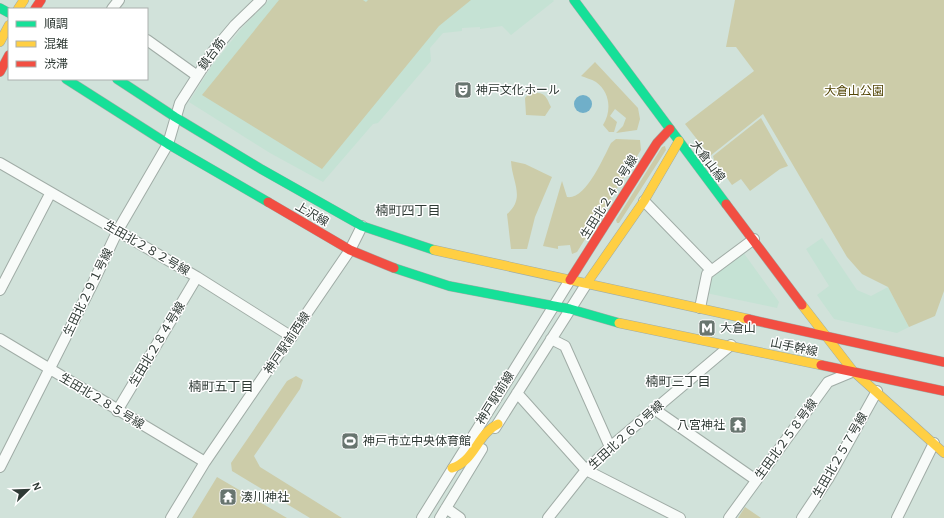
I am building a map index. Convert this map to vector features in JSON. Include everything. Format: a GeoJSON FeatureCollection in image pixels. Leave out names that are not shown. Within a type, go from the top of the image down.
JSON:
{"type":"FeatureCollection","features":[{"type":"Feature","properties":{"kind":"main road","name":"大倉山線"},"geometry":{"type":"LineString","coordinates":[[574,0],[678,141],[754,239],[824,336],[853,371]]}},
{"type":"Feature","properties":{"kind":"main road"},"geometry":{"type":"LineString","coordinates":[[3,40],[8,28]]}},
{"type":"Feature","properties":{"kind":"main road"},"geometry":{"type":"LineString","coordinates":[[0,72],[8,57]]}},
{"type":"Feature","properties":{"kind":"main road","name":"上沢線"},"geometry":{"type":"LineString","coordinates":[[68,80],[168,144],[350,250],[386,266],[449,286],[570,309]]}},
{"type":"Feature","properties":{"kind":"main road","name":"上沢線"},"geometry":{"type":"LineString","coordinates":[[119,80],[175,117],[362,226],[429,249],[570,280]]}},
{"type":"Feature","properties":{"kind":"main road","name":"生田北２４８号線"},"geometry":{"type":"LineString","coordinates":[[570,280],[657,143],[670,129]]}},
{"type":"Feature","properties":{"kind":"main road"},"geometry":{"type":"LineString","coordinates":[[587,283],[644,201],[678,141]]}},
{"type":"Feature","properties":{"kind":"main road","name":"山手幹線"},"geometry":{"type":"LineString","coordinates":[[570,280],[944,362]]}},
{"type":"Feature","properties":{"kind":"main road","name":"山手幹線"},"geometry":{"type":"LineString","coordinates":[[570,309],[611,321],[944,391]]}},
{"type":"Feature","properties":{"kind":"main road"},"geometry":{"type":"LineString","coordinates":[[853,371],[877,390],[944,453]]}},
{"type":"Feature","properties":{"kind":"main road"},"geometry":{"type":"LineString","coordinates":[[452,468],[458,467],[465,463],[487,431],[498,424]]}},
{"type":"Feature","properties":{"kind":"street","name":"鎮台筋"},"geometry":{"type":"LineString","coordinates":[[175,117],[180,103],[196,75],[235,25],[261,0]]}},
{"type":"Feature","properties":{"kind":"street"},"geometry":{"type":"LineString","coordinates":[[148,41],[196,75]]}},
{"type":"Feature","properties":{"kind":"street","name":"生田北２９１号線"},"geometry":{"type":"LineString","coordinates":[[0,467],[93,283],[118,230],[168,144],[175,117]]}},
{"type":"Feature","properties":{"kind":"street","name":"生田北２８２号線"},"geometry":{"type":"LineString","coordinates":[[0,163],[50,194],[118,230],[197,277],[292,337]]}},
{"type":"Feature","properties":{"kind":"street"},"geometry":{"type":"LineString","coordinates":[[0,290],[50,194]]}},
{"type":"Feature","properties":{"kind":"street"},"geometry":{"type":"LineString","coordinates":[[644,201],[711,270]]}},
{"type":"Feature","properties":{"kind":"street","name":"神戸駅前西線"},"geometry":{"type":"LineString","coordinates":[[171,518],[205,462],[292,337],[350,250],[362,226]]}},
{"type":"Feature","properties":{"kind":"street"},"geometry":{"type":"LineString","coordinates":[[700,308],[706,274],[754,239]]}},
{"type":"Feature","properties":{"kind":"street","name":"生田北２８４号線"},"geometry":{"type":"LineString","coordinates":[[117,411],[197,277]]}},
{"type":"Feature","properties":{"kind":"street","name":"神戸駅前線"},"geometry":{"type":"LineString","coordinates":[[422,518],[552,306],[570,280]]}},
{"type":"Feature","properties":{"kind":"street","name":"神戸駅前線"},"geometry":{"type":"LineString","coordinates":[[440,518],[517,392],[587,283]]}},
{"type":"Feature","properties":{"kind":"street"},"geometry":{"type":"LineString","coordinates":[[551,339],[565,346],[610,447]]}},
{"type":"Feature","properties":{"kind":"street","name":"生田北２８５号線"},"geometry":{"type":"LineString","coordinates":[[0,340],[48,370],[205,462]]}},
{"type":"Feature","properties":{"kind":"street","name":"生田北２６０号線"},"geometry":{"type":"LineString","coordinates":[[552,517],[586,470],[654,409],[731,345]]}},
{"type":"Feature","properties":{"kind":"street","name":"生田北２５８号線"},"geometry":{"type":"LineString","coordinates":[[729,518],[828,382],[853,371]]}},
{"type":"Feature","properties":{"kind":"street","name":"生田北２５７号線"},"geometry":{"type":"LineString","coordinates":[[802,518],[828,479],[877,390]]}},
{"type":"Feature","properties":{"kind":"street"},"geometry":{"type":"LineString","coordinates":[[517,392],[586,470],[676,517]]}},
{"type":"Feature","properties":{"kind":"street"},"geometry":{"type":"LineString","coordinates":[[654,409],[756,480]]}},
{"type":"Feature","properties":{"kind":"street"},"geometry":{"type":"LineString","coordinates":[[897,518],[934,443]]}},
{"type":"Feature","properties":{"kind":"street"},"geometry":{"type":"LineString","coordinates":[[446,508],[460,518]]}},
{"type":"Feature","properties":{"kind":"shaded area"},"geometry":{"type":"Polygon","coordinates":[[[269,0],[554,1],[511,35],[502,26],[480,29],[480,27],[462,28],[462,31],[443,33],[430,48],[431,61],[378,123],[373,124],[323,182],[270,153],[189,102],[211,67],[241,29],[269,0]]]}},
{"type":"Feature","properties":{"kind":"shaded area"},"geometry":{"type":"Polygon","coordinates":[[[822,238],[857,290],[871,296],[888,287],[909,327],[897,333],[834,319],[817,295],[829,286],[806,249],[822,238]]]}},
{"type":"Feature","properties":{"kind":"shaded area"},"geometry":{"type":"Polygon","coordinates":[[[743,252],[779,302],[777,308],[706,293],[709,277],[743,252]]]}},
{"type":"Feature","properties":{"kind":"green space"},"geometry":{"type":"Polygon","coordinates":[[[279,0],[363,0],[366,2],[368,0],[471,0],[439,26],[322,169],[202,95],[279,0]]]}},
{"type":"Feature","properties":{"kind":"green space","name":"大倉山公園"},"geometry":{"type":"Polygon","coordinates":[[[735,0],[944,0],[944,291],[935,316],[909,327],[888,287],[862,274],[847,257],[763,114],[710,156],[685,124],[754,71],[736,47],[726,47],[735,0]]]}},
{"type":"Feature","properties":{"kind":"green space"},"geometry":{"type":"Polygon","coordinates":[[[595,62],[638,108],[640,119],[637,130],[616,133],[623,126],[626,118],[615,109],[610,116],[617,122],[614,132],[609,132],[603,125],[608,114],[607,96],[601,86],[596,82],[581,76],[595,62]]]}},
{"type":"Feature","properties":{"kind":"green space"},"geometry":{"type":"Polygon","coordinates":[[[530,92],[542,94],[547,99],[551,107],[545,116],[526,115],[525,98],[530,92]]]}},
{"type":"Feature","properties":{"kind":"green space"},"geometry":{"type":"Polygon","coordinates":[[[761,118],[788,166],[780,169],[750,191],[741,179],[732,185],[714,160],[713,156],[761,118]]]}},
{"type":"Feature","properties":{"kind":"green space"},"geometry":{"type":"Polygon","coordinates":[[[616,139],[640,140],[641,150],[577,252],[572,254],[570,245],[558,246],[558,249],[543,246],[562,181],[567,197],[574,196],[581,192],[593,177],[611,143],[616,139]]]}},
{"type":"Feature","properties":{"kind":"green space"},"geometry":{"type":"Polygon","coordinates":[[[665,146],[666,150],[619,223],[617,223],[616,220],[662,147],[665,146]]]}},
{"type":"Feature","properties":{"kind":"green space"},"geometry":{"type":"Polygon","coordinates":[[[511,161],[525,164],[552,177],[535,217],[527,249],[511,249],[507,214],[513,208],[517,196],[511,161]]]}},
{"type":"Feature","properties":{"kind":"green space"},"geometry":{"type":"Polygon","coordinates":[[[296,376],[303,380],[300,389],[254,456],[260,467],[342,518],[310,518],[232,471],[231,463],[287,381],[296,376]]]}},
{"type":"Feature","properties":{"kind":"green space","name":"湊川神社"},"geometry":{"type":"Polygon","coordinates":[[[217,477],[287,518],[192,518],[217,477]]]}},
{"type":"Feature","properties":{"kind":"green space"},"geometry":{"type":"Polygon","coordinates":[[[745,507],[761,518],[738,518],[745,507]]]}},
{"type":"Feature","properties":{"kind":"water"},"geometry":{"type":"Polygon","coordinates":[[[583,95],[589,98],[592,104],[589,110],[583,113],[577,110],[574,104],[577,98],[583,95]]]}},
{"type":"Feature","properties":{"kind":"traffic: fast"},"geometry":{"type":"LineString","coordinates":[[574,0],[726,204]]}},
{"type":"Feature","properties":{"kind":"traffic: fast"},"geometry":{"type":"LineString","coordinates":[[0,8],[8,12]]}},
{"type":"Feature","properties":{"kind":"traffic: fast"},"geometry":{"type":"LineString","coordinates":[[68,80],[168,144],[268,202]]}},
{"type":"Feature","properties":{"kind":"traffic: fast"},"geometry":{"type":"LineString","coordinates":[[119,80],[175,117],[261,169],[362,226],[434,250]]}},
{"type":"Feature","properties":{"kind":"traffic: fast"},"geometry":{"type":"LineString","coordinates":[[394,268],[449,286],[570,309],[619,323]]}},
{"type":"Feature","properties":{"kind":"traffic: slow"},"geometry":{"type":"LineString","coordinates":[[19,8],[24,0]]}},
{"type":"Feature","properties":{"kind":"traffic: slow"},"geometry":{"type":"LineString","coordinates":[[0,42],[8,27]]}},
{"type":"Feature","properties":{"kind":"traffic: slow"},"geometry":{"type":"LineString","coordinates":[[587,283],[644,201],[679,141]]}},
{"type":"Feature","properties":{"kind":"traffic: slow"},"geometry":{"type":"LineString","coordinates":[[434,250],[748,319]]}},
{"type":"Feature","properties":{"kind":"traffic: slow"},"geometry":{"type":"LineString","coordinates":[[802,305],[853,371],[944,453]]}},
{"type":"Feature","properties":{"kind":"traffic: slow"},"geometry":{"type":"LineString","coordinates":[[619,323],[821,365]]}},
{"type":"Feature","properties":{"kind":"traffic: slow"},"geometry":{"type":"LineString","coordinates":[[452,468],[460,465],[466,460],[485,434],[498,424]]}},
{"type":"Feature","properties":{"kind":"traffic: jam"},"geometry":{"type":"LineString","coordinates":[[36,8],[41,0]]}},
{"type":"Feature","properties":{"kind":"traffic: jam"},"geometry":{"type":"LineString","coordinates":[[0,72],[8,57]]}},
{"type":"Feature","properties":{"kind":"traffic: jam"},"geometry":{"type":"LineString","coordinates":[[570,280],[657,143],[670,129]]}},
{"type":"Feature","properties":{"kind":"traffic: jam"},"geometry":{"type":"LineString","coordinates":[[268,202],[350,250],[394,268]]}},
{"type":"Feature","properties":{"kind":"traffic: jam"},"geometry":{"type":"LineString","coordinates":[[726,204],[802,305]]}},
{"type":"Feature","properties":{"kind":"traffic: jam"},"geometry":{"type":"LineString","coordinates":[[748,319],[944,362]]}},
{"type":"Feature","properties":{"kind":"traffic: jam"},"geometry":{"type":"LineString","coordinates":[[821,365],[944,391]]}},
{"type":"Feature","properties":{"kind":"place","name":"神戸文化ホール"},"geometry":{"type":"Point","coordinates":[463,90]}},
{"type":"Feature","properties":{"kind":"place","name":"大倉山"},"geometry":{"type":"Point","coordinates":[707,328]}},
{"type":"Feature","properties":{"kind":"place","name":"八宮神社"},"geometry":{"type":"Point","coordinates":[738,425]}},
{"type":"Feature","properties":{"kind":"place","name":"神戸市立中央体育館"},"geometry":{"type":"Point","coordinates":[350,441]}},
{"type":"Feature","properties":{"kind":"place","name":"湊川神社"},"geometry":{"type":"Point","coordinates":[228,497]}},
{"type":"Feature","properties":{"kind":"district","name":"楠町四丁目"},"geometry":{"type":"Point","coordinates":[408,211]}},
{"type":"Feature","properties":{"kind":"district","name":"楠町三丁目"},"geometry":{"type":"Point","coordinates":[678,382]}},
{"type":"Feature","properties":{"kind":"district","name":"楠町五丁目"},"geometry":{"type":"Point","coordinates":[221,387]}}]}
